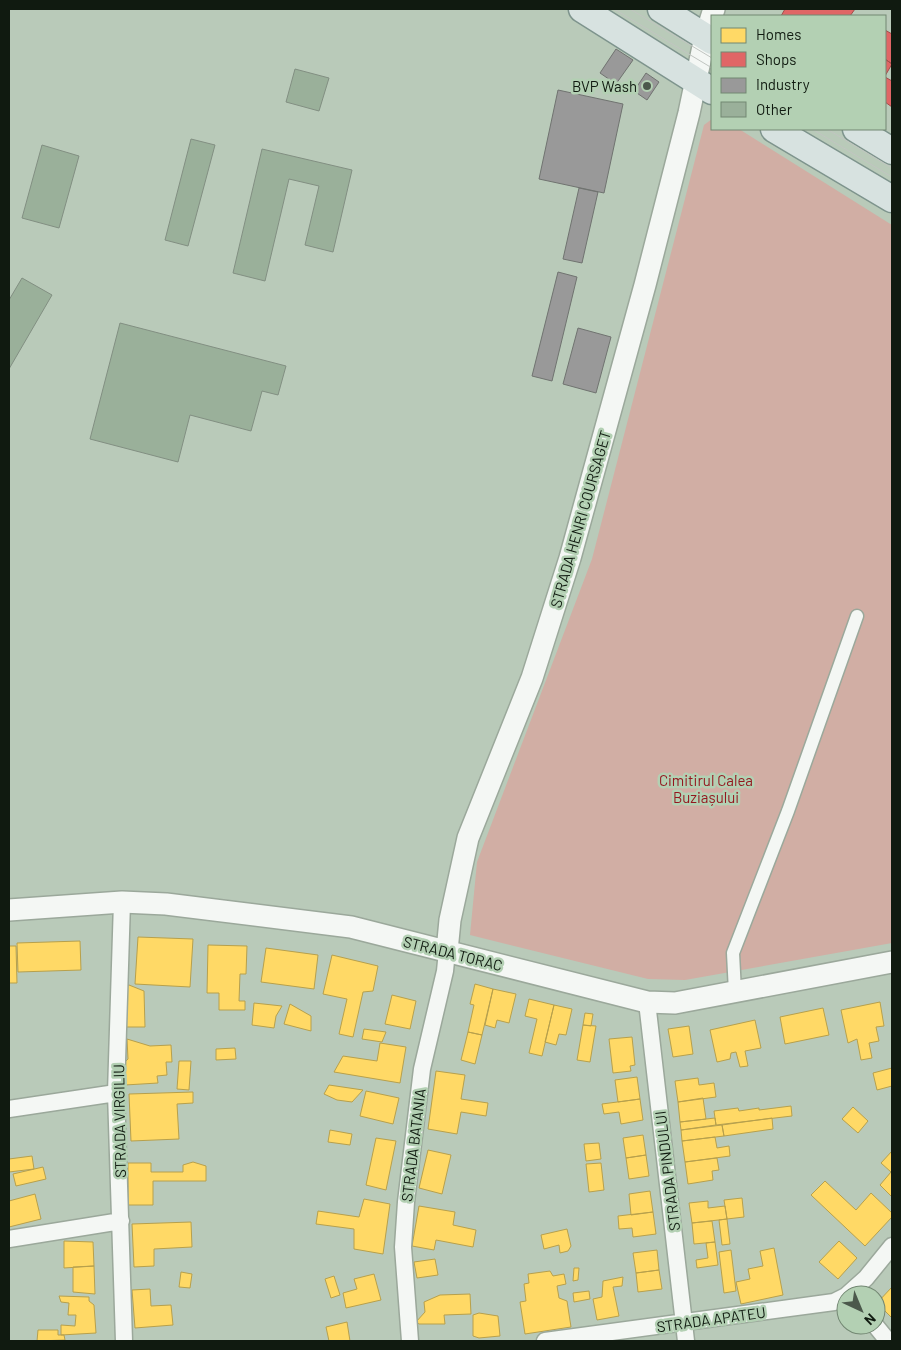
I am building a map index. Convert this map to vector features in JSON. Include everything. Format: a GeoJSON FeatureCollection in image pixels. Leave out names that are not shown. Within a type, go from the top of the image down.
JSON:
{"type":"FeatureCollection","features":[{"type":"Feature","properties":{"kind":"main road"},"geometry":{"type":"LineString","coordinates":[[582,9],[705,86]]}},
{"type":"Feature","properties":{"kind":"main road"},"geometry":{"type":"LineString","coordinates":[[661,9],[709,39]]}},
{"type":"Feature","properties":{"kind":"main road"},"geometry":{"type":"LineString","coordinates":[[776,130],[892,198]]}},
{"type":"Feature","properties":{"kind":"main road"},"geometry":{"type":"LineString","coordinates":[[858,130],[892,151]]}},
{"type":"Feature","properties":{"kind":"street","name":"STRADA HENRI COURSAGET"},"geometry":{"type":"LineString","coordinates":[[446,951],[450,920],[468,838],[532,678],[570,558],[645,285],[705,86],[709,39]]}},
{"type":"Feature","properties":{"kind":"street"},"geometry":{"type":"LineString","coordinates":[[735,992],[733,953],[788,811],[856,616]]}},
{"type":"Feature","properties":{"kind":"street","name":"STRADA TORAC"},"geometry":{"type":"LineString","coordinates":[[9,910],[122,902],[225,910],[351,927],[647,1002],[675,1003],[892,962]]}},
{"type":"Feature","properties":{"kind":"street","name":"STRADA VIRGILIU"},"geometry":{"type":"LineString","coordinates":[[122,902],[116,1093],[124,1341]]}},
{"type":"Feature","properties":{"kind":"street","name":"STRADA BATANIA"},"geometry":{"type":"LineString","coordinates":[[410,1341],[403,1247],[411,1146],[422,1069],[445,972],[446,951]]}},
{"type":"Feature","properties":{"kind":"street","name":"STRADA PINDULUI"},"geometry":{"type":"LineString","coordinates":[[647,1002],[686,1341]]}},
{"type":"Feature","properties":{"kind":"street"},"geometry":{"type":"LineString","coordinates":[[9,1109],[116,1093]]}},
{"type":"Feature","properties":{"kind":"street"},"geometry":{"type":"LineString","coordinates":[[9,1239],[121,1221]]}},
{"type":"Feature","properties":{"kind":"street","name":"STRADA APATEU"},"geometry":{"type":"LineString","coordinates":[[857,1285],[892,1246]]}},
{"type":"Feature","properties":{"kind":"street","name":"STRADA APATEU"},"geometry":{"type":"LineString","coordinates":[[545,1341],[836,1301]]}},
{"type":"Feature","properties":{"kind":"green space","name":"Cimitirul Calea Buziașului"},"geometry":{"type":"Polygon","coordinates":[[[711,120],[711,130],[741,130],[892,225],[892,943],[685,980],[648,979],[470,935],[477,862],[592,559],[704,125],[711,120]]]}},
{"type":"Feature","properties":{"kind":"building: Homes"},"geometry":{"type":"Polygon","coordinates":[[[138,937],[193,939],[190,987],[135,984],[138,937]]]}},
{"type":"Feature","properties":{"kind":"building: Homes"},"geometry":{"type":"Polygon","coordinates":[[[80,941],[81,970],[18,972],[17,943],[80,941]]]}},
{"type":"Feature","properties":{"kind":"building: Homes"},"geometry":{"type":"Polygon","coordinates":[[[208,945],[247,946],[246,974],[240,974],[239,1001],[245,1001],[245,1010],[219,1010],[219,993],[207,993],[208,945]]]}},
{"type":"Feature","properties":{"kind":"building: Homes"},"geometry":{"type":"Polygon","coordinates":[[[9,946],[16,946],[17,983],[9,983],[9,946]]]}},
{"type":"Feature","properties":{"kind":"building: Homes"},"geometry":{"type":"Polygon","coordinates":[[[266,948],[318,955],[314,989],[261,982],[266,948]]]}},
{"type":"Feature","properties":{"kind":"building: Homes"},"geometry":{"type":"Polygon","coordinates":[[[332,955],[378,966],[373,991],[363,992],[353,1037],[339,1034],[347,999],[323,994],[332,955]]]}},
{"type":"Feature","properties":{"kind":"building: Homes"},"geometry":{"type":"Polygon","coordinates":[[[475,984],[493,989],[482,1035],[468,1032],[474,1005],[470,1004],[475,984]]]}},
{"type":"Feature","properties":{"kind":"building: Homes"},"geometry":{"type":"Polygon","coordinates":[[[129,985],[144,991],[145,1027],[124,1027],[123,987],[129,985]]]}},
{"type":"Feature","properties":{"kind":"building: Homes"},"geometry":{"type":"Polygon","coordinates":[[[493,989],[516,994],[509,1023],[497,1020],[495,1028],[485,1025],[493,989]]]}},
{"type":"Feature","properties":{"kind":"building: Homes"},"geometry":{"type":"Polygon","coordinates":[[[392,995],[416,1001],[410,1029],[385,1024],[392,995]]]}},
{"type":"Feature","properties":{"kind":"building: Homes"},"geometry":{"type":"Polygon","coordinates":[[[529,999],[554,1005],[542,1056],[529,1053],[537,1019],[525,1016],[529,999]]]}},
{"type":"Feature","properties":{"kind":"building: Homes"},"geometry":{"type":"Polygon","coordinates":[[[880,1002],[884,1026],[876,1027],[879,1041],[869,1043],[872,1058],[861,1060],[857,1039],[848,1043],[841,1010],[880,1002]]]}},
{"type":"Feature","properties":{"kind":"building: Homes"},"geometry":{"type":"Polygon","coordinates":[[[254,1003],[282,1006],[276,1016],[274,1028],[252,1025],[254,1003]]]}},
{"type":"Feature","properties":{"kind":"building: Homes"},"geometry":{"type":"Polygon","coordinates":[[[290,1004],[311,1016],[311,1031],[284,1024],[290,1004]]]}},
{"type":"Feature","properties":{"kind":"building: Homes"},"geometry":{"type":"Polygon","coordinates":[[[554,1005],[572,1009],[566,1035],[559,1034],[556,1045],[545,1042],[554,1005]]]}},
{"type":"Feature","properties":{"kind":"building: Homes"},"geometry":{"type":"Polygon","coordinates":[[[823,1008],[829,1035],[785,1044],[780,1017],[823,1008]]]}},
{"type":"Feature","properties":{"kind":"building: Homes"},"geometry":{"type":"Polygon","coordinates":[[[585,1013],[593,1014],[591,1026],[583,1025],[585,1013]]]}},
{"type":"Feature","properties":{"kind":"building: Homes"},"geometry":{"type":"Polygon","coordinates":[[[755,1020],[761,1048],[745,1051],[748,1066],[740,1067],[736,1052],[731,1053],[730,1059],[717,1062],[710,1030],[755,1020]]]}},
{"type":"Feature","properties":{"kind":"building: Homes"},"geometry":{"type":"Polygon","coordinates":[[[583,1025],[596,1026],[590,1062],[577,1060],[583,1025]]]}},
{"type":"Feature","properties":{"kind":"building: Homes"},"geometry":{"type":"Polygon","coordinates":[[[689,1026],[693,1054],[673,1057],[668,1029],[689,1026]]]}},
{"type":"Feature","properties":{"kind":"building: Homes"},"geometry":{"type":"Polygon","coordinates":[[[364,1029],[386,1032],[382,1042],[362,1039],[364,1029]]]}},
{"type":"Feature","properties":{"kind":"building: Homes"},"geometry":{"type":"Polygon","coordinates":[[[468,1032],[482,1035],[475,1064],[461,1060],[468,1032]]]}},
{"type":"Feature","properties":{"kind":"building: Homes"},"geometry":{"type":"Polygon","coordinates":[[[632,1037],[635,1065],[630,1066],[631,1071],[613,1073],[609,1039],[632,1037]]]}},
{"type":"Feature","properties":{"kind":"building: Homes"},"geometry":{"type":"Polygon","coordinates":[[[127,1039],[150,1046],[171,1045],[172,1062],[166,1062],[167,1075],[157,1076],[158,1083],[125,1085],[124,1063],[128,1059],[127,1039]]]}},
{"type":"Feature","properties":{"kind":"building: Homes"},"geometry":{"type":"Polygon","coordinates":[[[380,1043],[406,1047],[400,1083],[334,1072],[343,1056],[377,1061],[380,1043]]]}},
{"type":"Feature","properties":{"kind":"building: Homes"},"geometry":{"type":"Polygon","coordinates":[[[235,1048],[236,1059],[216,1060],[216,1049],[235,1048]]]}},
{"type":"Feature","properties":{"kind":"building: Homes"},"geometry":{"type":"Polygon","coordinates":[[[179,1061],[191,1061],[189,1090],[177,1089],[179,1061]]]}},
{"type":"Feature","properties":{"kind":"building: Homes"},"geometry":{"type":"Polygon","coordinates":[[[892,1068],[892,1086],[877,1090],[873,1073],[892,1068]]]}},
{"type":"Feature","properties":{"kind":"building: Homes"},"geometry":{"type":"Polygon","coordinates":[[[436,1071],[465,1075],[461,1099],[488,1103],[486,1116],[461,1112],[457,1134],[428,1129],[436,1071]]]}},
{"type":"Feature","properties":{"kind":"building: Homes"},"geometry":{"type":"Polygon","coordinates":[[[637,1077],[640,1099],[618,1102],[615,1080],[637,1077]]]}},
{"type":"Feature","properties":{"kind":"building: Homes"},"geometry":{"type":"Polygon","coordinates":[[[698,1078],[699,1085],[714,1083],[716,1097],[678,1102],[675,1081],[698,1078]]]}},
{"type":"Feature","properties":{"kind":"building: Homes"},"geometry":{"type":"Polygon","coordinates":[[[329,1085],[363,1090],[352,1102],[337,1100],[324,1094],[329,1085]]]}},
{"type":"Feature","properties":{"kind":"building: Homes"},"geometry":{"type":"Polygon","coordinates":[[[366,1091],[399,1098],[393,1124],[360,1116],[366,1091]]]}},
{"type":"Feature","properties":{"kind":"building: Homes"},"geometry":{"type":"Polygon","coordinates":[[[193,1092],[193,1103],[177,1104],[179,1139],[131,1141],[129,1094],[193,1092]]]}},
{"type":"Feature","properties":{"kind":"building: Homes"},"geometry":{"type":"Polygon","coordinates":[[[703,1098],[706,1119],[680,1122],[678,1102],[703,1098]]]}},
{"type":"Feature","properties":{"kind":"building: Homes"},"geometry":{"type":"Polygon","coordinates":[[[640,1099],[643,1120],[621,1124],[619,1112],[604,1114],[602,1104],[640,1099]]]}},
{"type":"Feature","properties":{"kind":"building: Homes"},"geometry":{"type":"Polygon","coordinates":[[[791,1106],[792,1116],[716,1125],[714,1111],[738,1108],[739,1111],[759,1108],[759,1110],[791,1106]]]}},
{"type":"Feature","properties":{"kind":"building: Homes"},"geometry":{"type":"Polygon","coordinates":[[[853,1107],[868,1121],[858,1133],[842,1119],[853,1107]]]}},
{"type":"Feature","properties":{"kind":"building: Homes"},"geometry":{"type":"Polygon","coordinates":[[[715,1118],[716,1125],[681,1130],[680,1122],[715,1118]]]}},
{"type":"Feature","properties":{"kind":"building: Homes"},"geometry":{"type":"Polygon","coordinates":[[[772,1118],[773,1129],[724,1136],[722,1125],[772,1118]]]}},
{"type":"Feature","properties":{"kind":"building: Homes"},"geometry":{"type":"Polygon","coordinates":[[[722,1125],[724,1136],[682,1141],[681,1130],[722,1125]]]}},
{"type":"Feature","properties":{"kind":"building: Homes"},"geometry":{"type":"Polygon","coordinates":[[[330,1130],[352,1134],[350,1145],[328,1142],[330,1130]]]}},
{"type":"Feature","properties":{"kind":"building: Homes"},"geometry":{"type":"Polygon","coordinates":[[[643,1135],[646,1155],[626,1158],[623,1138],[643,1135]]]}},
{"type":"Feature","properties":{"kind":"building: Homes"},"geometry":{"type":"Polygon","coordinates":[[[715,1137],[717,1148],[729,1146],[730,1156],[685,1162],[682,1141],[715,1137]]]}},
{"type":"Feature","properties":{"kind":"building: Homes"},"geometry":{"type":"Polygon","coordinates":[[[376,1138],[396,1141],[386,1190],[366,1185],[376,1138]]]}},
{"type":"Feature","properties":{"kind":"building: Homes"},"geometry":{"type":"Polygon","coordinates":[[[599,1143],[601,1159],[586,1161],[584,1144],[599,1143]]]}},
{"type":"Feature","properties":{"kind":"building: Homes"},"geometry":{"type":"Polygon","coordinates":[[[428,1150],[451,1155],[442,1194],[419,1188],[428,1150]]]}},
{"type":"Feature","properties":{"kind":"building: Homes"},"geometry":{"type":"Polygon","coordinates":[[[892,1151],[892,1197],[880,1185],[891,1172],[881,1163],[892,1151]]]}},
{"type":"Feature","properties":{"kind":"building: Homes"},"geometry":{"type":"Polygon","coordinates":[[[646,1155],[649,1176],[629,1179],[626,1158],[646,1155]]]}},
{"type":"Feature","properties":{"kind":"building: Homes"},"geometry":{"type":"Polygon","coordinates":[[[32,1156],[34,1169],[9,1172],[9,1159],[32,1156]]]}},
{"type":"Feature","properties":{"kind":"building: Homes"},"geometry":{"type":"Polygon","coordinates":[[[717,1158],[719,1170],[712,1171],[713,1180],[688,1184],[685,1162],[717,1158]]]}},
{"type":"Feature","properties":{"kind":"building: Homes"},"geometry":{"type":"Polygon","coordinates":[[[193,1162],[206,1166],[206,1181],[153,1181],[153,1205],[128,1205],[128,1163],[151,1163],[151,1172],[183,1172],[183,1165],[193,1162]]]}},
{"type":"Feature","properties":{"kind":"building: Homes"},"geometry":{"type":"Polygon","coordinates":[[[601,1163],[604,1190],[589,1192],[586,1164],[601,1163]]]}},
{"type":"Feature","properties":{"kind":"building: Homes"},"geometry":{"type":"Polygon","coordinates":[[[43,1167],[46,1179],[16,1186],[13,1174],[43,1167]]]}},
{"type":"Feature","properties":{"kind":"building: Homes"},"geometry":{"type":"Polygon","coordinates":[[[825,1181],[856,1210],[871,1193],[892,1213],[892,1217],[865,1246],[811,1195],[825,1181]]]}},
{"type":"Feature","properties":{"kind":"building: Homes"},"geometry":{"type":"Polygon","coordinates":[[[650,1191],[653,1212],[631,1215],[629,1194],[650,1191]]]}},
{"type":"Feature","properties":{"kind":"building: Homes"},"geometry":{"type":"Polygon","coordinates":[[[35,1194],[41,1219],[9,1227],[9,1201],[35,1194]]]}},
{"type":"Feature","properties":{"kind":"building: Homes"},"geometry":{"type":"Polygon","coordinates":[[[742,1198],[744,1217],[727,1219],[724,1200],[742,1198]]]}},
{"type":"Feature","properties":{"kind":"building: Homes"},"geometry":{"type":"Polygon","coordinates":[[[364,1199],[390,1204],[383,1254],[354,1249],[354,1229],[316,1224],[318,1211],[359,1217],[364,1199]]]}},
{"type":"Feature","properties":{"kind":"building: Homes"},"geometry":{"type":"Polygon","coordinates":[[[708,1201],[708,1208],[725,1206],[727,1219],[692,1223],[689,1203],[708,1201]]]}},
{"type":"Feature","properties":{"kind":"building: Homes"},"geometry":{"type":"Polygon","coordinates":[[[419,1206],[455,1212],[453,1225],[476,1230],[473,1247],[436,1240],[434,1250],[412,1246],[419,1206]]]}},
{"type":"Feature","properties":{"kind":"building: Homes"},"geometry":{"type":"Polygon","coordinates":[[[653,1212],[656,1234],[633,1237],[632,1228],[619,1229],[618,1216],[653,1212]]]}},
{"type":"Feature","properties":{"kind":"building: Homes"},"geometry":{"type":"Polygon","coordinates":[[[727,1219],[730,1244],[722,1245],[719,1220],[727,1219]]]}},
{"type":"Feature","properties":{"kind":"building: Homes"},"geometry":{"type":"Polygon","coordinates":[[[712,1221],[715,1242],[694,1244],[692,1223],[712,1221]]]}},
{"type":"Feature","properties":{"kind":"building: Homes"},"geometry":{"type":"Polygon","coordinates":[[[191,1222],[192,1247],[154,1249],[154,1266],[134,1267],[132,1224],[191,1222]]]}},
{"type":"Feature","properties":{"kind":"building: Homes"},"geometry":{"type":"Polygon","coordinates":[[[567,1229],[571,1246],[568,1251],[560,1253],[559,1245],[544,1249],[541,1235],[567,1229]]]}},
{"type":"Feature","properties":{"kind":"building: Homes"},"geometry":{"type":"Polygon","coordinates":[[[64,1241],[93,1242],[94,1266],[64,1268],[64,1241]]]}},
{"type":"Feature","properties":{"kind":"building: Homes"},"geometry":{"type":"Polygon","coordinates":[[[839,1241],[857,1258],[838,1279],[819,1262],[839,1241]]]}},
{"type":"Feature","properties":{"kind":"building: Homes"},"geometry":{"type":"Polygon","coordinates":[[[715,1242],[718,1265],[697,1268],[696,1260],[708,1258],[706,1243],[715,1242]]]}},
{"type":"Feature","properties":{"kind":"building: Homes"},"geometry":{"type":"Polygon","coordinates":[[[774,1248],[783,1295],[741,1304],[736,1282],[750,1279],[748,1269],[763,1266],[760,1251],[774,1248]]]}},
{"type":"Feature","properties":{"kind":"building: Homes"},"geometry":{"type":"Polygon","coordinates":[[[657,1250],[659,1270],[636,1273],[633,1253],[657,1250]]]}},
{"type":"Feature","properties":{"kind":"building: Homes"},"geometry":{"type":"Polygon","coordinates":[[[731,1250],[736,1291],[724,1293],[719,1252],[731,1250]]]}},
{"type":"Feature","properties":{"kind":"building: Homes"},"geometry":{"type":"Polygon","coordinates":[[[435,1259],[438,1275],[417,1278],[414,1262],[435,1259]]]}},
{"type":"Feature","properties":{"kind":"building: Homes"},"geometry":{"type":"Polygon","coordinates":[[[94,1266],[95,1294],[73,1292],[73,1267],[94,1266]]]}},
{"type":"Feature","properties":{"kind":"building: Homes"},"geometry":{"type":"Polygon","coordinates":[[[574,1268],[579,1268],[578,1280],[573,1281],[574,1268]]]}},
{"type":"Feature","properties":{"kind":"building: Homes"},"geometry":{"type":"Polygon","coordinates":[[[659,1270],[662,1289],[638,1292],[636,1273],[659,1270]]]}},
{"type":"Feature","properties":{"kind":"building: Homes"},"geometry":{"type":"Polygon","coordinates":[[[550,1271],[553,1276],[564,1274],[566,1284],[557,1286],[559,1298],[567,1301],[571,1327],[525,1334],[520,1302],[526,1301],[524,1284],[529,1283],[528,1274],[550,1271]]]}},
{"type":"Feature","properties":{"kind":"building: Homes"},"geometry":{"type":"Polygon","coordinates":[[[181,1272],[192,1274],[190,1288],[179,1287],[181,1272]]]}},
{"type":"Feature","properties":{"kind":"building: Homes"},"geometry":{"type":"Polygon","coordinates":[[[374,1274],[381,1300],[346,1308],[343,1293],[357,1289],[354,1279],[374,1274]]]}},
{"type":"Feature","properties":{"kind":"building: Homes"},"geometry":{"type":"Polygon","coordinates":[[[334,1276],[340,1295],[331,1298],[325,1279],[334,1276]]]}},
{"type":"Feature","properties":{"kind":"building: Homes"},"geometry":{"type":"Polygon","coordinates":[[[623,1277],[622,1286],[613,1287],[619,1316],[597,1320],[593,1299],[602,1297],[603,1281],[623,1277]]]}},
{"type":"Feature","properties":{"kind":"building: Homes"},"geometry":{"type":"Polygon","coordinates":[[[892,1287],[892,1318],[886,1312],[886,1293],[892,1287]]]}},
{"type":"Feature","properties":{"kind":"building: Homes"},"geometry":{"type":"Polygon","coordinates":[[[150,1289],[151,1306],[171,1305],[173,1325],[135,1328],[132,1290],[150,1289]]]}},
{"type":"Feature","properties":{"kind":"building: Homes"},"geometry":{"type":"Polygon","coordinates":[[[589,1291],[590,1299],[574,1302],[573,1293],[589,1291]]]}},
{"type":"Feature","properties":{"kind":"building: Homes"},"geometry":{"type":"Polygon","coordinates":[[[470,1294],[471,1314],[444,1315],[445,1324],[419,1324],[416,1322],[425,1312],[424,1302],[440,1295],[470,1294]]]}},
{"type":"Feature","properties":{"kind":"building: Homes"},"geometry":{"type":"Polygon","coordinates":[[[59,1296],[89,1297],[89,1301],[94,1305],[96,1333],[61,1335],[61,1325],[75,1326],[76,1315],[68,1315],[69,1303],[61,1302],[59,1296]]]}},
{"type":"Feature","properties":{"kind":"building: Homes"},"geometry":{"type":"Polygon","coordinates":[[[479,1313],[498,1316],[500,1336],[479,1338],[473,1336],[473,1315],[479,1313]]]}},
{"type":"Feature","properties":{"kind":"building: Homes"},"geometry":{"type":"Polygon","coordinates":[[[347,1322],[350,1341],[329,1341],[326,1327],[347,1322]]]}},
{"type":"Feature","properties":{"kind":"building: Homes"},"geometry":{"type":"Polygon","coordinates":[[[38,1330],[58,1330],[58,1335],[64,1335],[65,1340],[37,1341],[38,1330]]]}},
{"type":"Feature","properties":{"kind":"building: Shops"},"geometry":{"type":"Polygon","coordinates":[[[785,9],[855,9],[851,15],[782,15],[785,9]]]}},
{"type":"Feature","properties":{"kind":"building: Shops"},"geometry":{"type":"Polygon","coordinates":[[[886,31],[892,34],[892,64],[886,60],[886,31]]]}},
{"type":"Feature","properties":{"kind":"building: Shops"},"geometry":{"type":"Polygon","coordinates":[[[886,60],[892,64],[886,74],[886,60]]]}},
{"type":"Feature","properties":{"kind":"building: Shops"},"geometry":{"type":"Polygon","coordinates":[[[886,78],[892,81],[892,107],[886,103],[886,78]]]}},
{"type":"Feature","properties":{"kind":"building: Industry"},"geometry":{"type":"Polygon","coordinates":[[[616,49],[633,60],[616,84],[600,73],[616,49]]]}},
{"type":"Feature","properties":{"kind":"building: Industry","name":"BVP Wash"},"geometry":{"type":"Polygon","coordinates":[[[646,73],[659,82],[647,100],[634,91],[646,73]]]}},
{"type":"Feature","properties":{"kind":"building: Industry"},"geometry":{"type":"Polygon","coordinates":[[[558,90],[623,104],[604,193],[539,179],[558,90]]]}},
{"type":"Feature","properties":{"kind":"building: Industry"},"geometry":{"type":"Polygon","coordinates":[[[579,188],[598,192],[582,263],[563,259],[579,188]]]}},
{"type":"Feature","properties":{"kind":"building: Industry"},"geometry":{"type":"Polygon","coordinates":[[[558,272],[577,277],[552,381],[532,376],[558,272]]]}},
{"type":"Feature","properties":{"kind":"building: Industry"},"geometry":{"type":"Polygon","coordinates":[[[578,328],[611,337],[596,393],[563,384],[578,328]]]}},
{"type":"Feature","properties":{"kind":"building: Other"},"geometry":{"type":"Polygon","coordinates":[[[295,69],[329,78],[319,111],[286,102],[295,69]]]}},
{"type":"Feature","properties":{"kind":"building: Other"},"geometry":{"type":"Polygon","coordinates":[[[191,139],[215,145],[188,246],[165,240],[191,139]]]}},
{"type":"Feature","properties":{"kind":"building: Other"},"geometry":{"type":"Polygon","coordinates":[[[42,145],[79,156],[59,228],[22,218],[42,145]]]}},
{"type":"Feature","properties":{"kind":"building: Other"},"geometry":{"type":"Polygon","coordinates":[[[262,149],[352,170],[333,252],[305,245],[319,186],[289,179],[265,281],[233,273],[262,149]]]}},
{"type":"Feature","properties":{"kind":"building: Other"},"geometry":{"type":"Polygon","coordinates":[[[22,278],[52,295],[9,369],[9,300],[22,278]]]}},
{"type":"Feature","properties":{"kind":"building: Other"},"geometry":{"type":"Polygon","coordinates":[[[120,323],[286,366],[278,395],[262,391],[251,431],[190,415],[178,462],[90,439],[120,323]]]}},
{"type":"Feature","properties":{"kind":"tram line"},"geometry":{"type":"LineString","coordinates":[[614,9],[711,67]]}},
{"type":"Feature","properties":{"kind":"tram line"},"geometry":{"type":"LineString","coordinates":[[630,9],[711,57]]}},
{"type":"Feature","properties":{"kind":"tram line"},"geometry":{"type":"LineString","coordinates":[[814,130],[892,177]]}},
{"type":"Feature","properties":{"kind":"tram line"},"geometry":{"type":"LineString","coordinates":[[829,130],[892,168]]}},
{"type":"Feature","properties":{"kind":"place","name":"BVP Wash"},"geometry":{"type":"Point","coordinates":[647,86]}}]}
